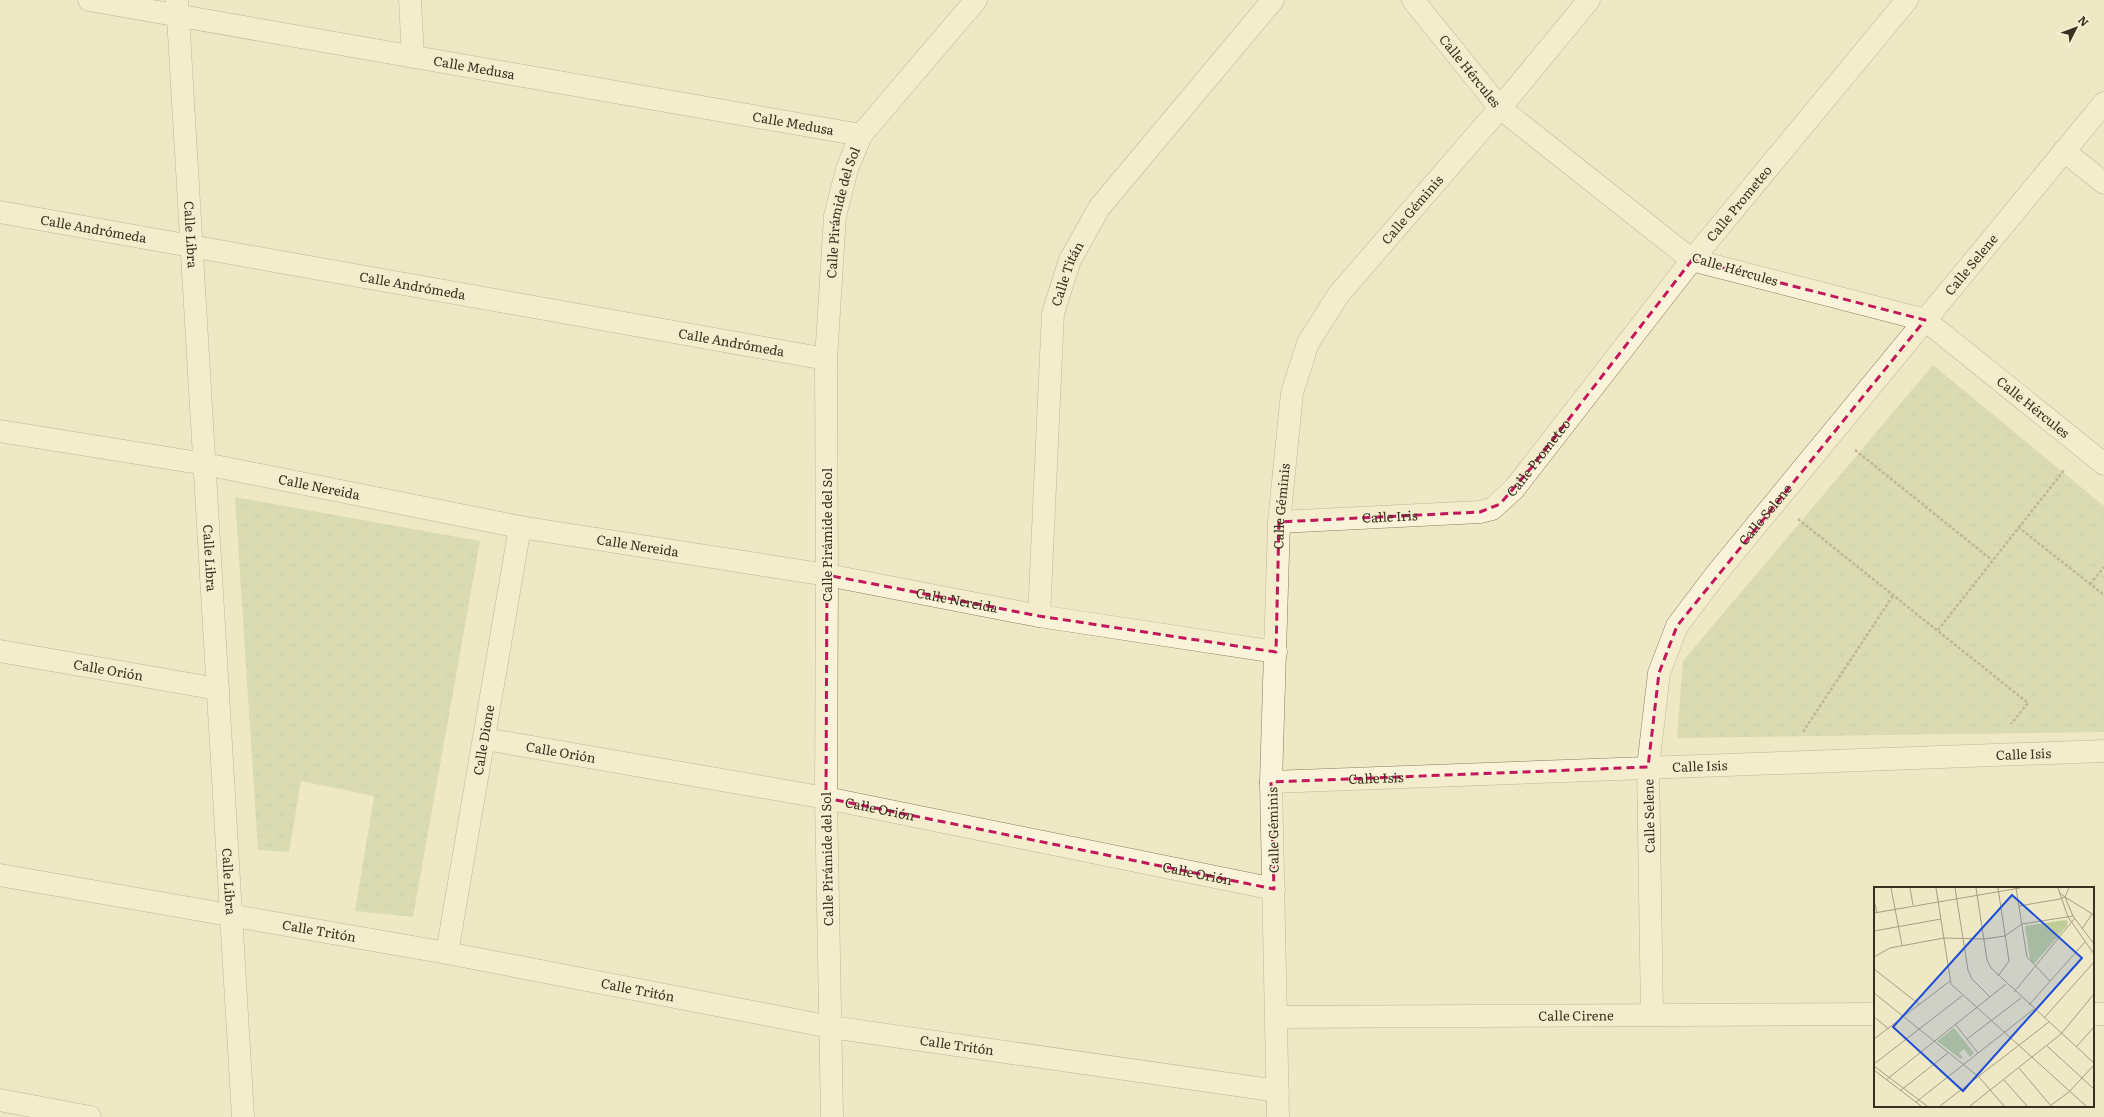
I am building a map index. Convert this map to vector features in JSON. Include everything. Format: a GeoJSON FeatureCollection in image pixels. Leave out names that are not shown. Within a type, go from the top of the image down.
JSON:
{"type":"FeatureCollection","features":[{"type":"Feature","properties":{"kind":"street","name":"Calle Medusa"},"geometry":{"type":"LineString","coordinates":[[88,0],[177,8],[414,57],[861,135]]}},
{"type":"Feature","properties":{"kind":"street"},"geometry":{"type":"LineString","coordinates":[[410,0],[414,57]]}},
{"type":"Feature","properties":{"kind":"street","name":"Calle Pirámide del Sol"},"geometry":{"type":"LineString","coordinates":[[832,1117],[826,798],[828,576],[826,359],[835,216],[847,169],[861,135],[976,0]]}},
{"type":"Feature","properties":{"kind":"street","name":"Calle Titán"},"geometry":{"type":"LineString","coordinates":[[1040,616],[1052,313],[1070,260],[1099,208],[1272,0]]}},
{"type":"Feature","properties":{"kind":"street","name":"Calle Hércules"},"geometry":{"type":"LineString","coordinates":[[1413,0],[1500,108],[1692,260],[1925,320],[2104,464]]}},
{"type":"Feature","properties":{"kind":"street","name":"Calle Géminis"},"geometry":{"type":"LineString","coordinates":[[1278,1117],[1271,782],[1279,522],[1292,393],[1308,343],[1338,294],[1500,108],[1589,0]]}},
{"type":"Feature","properties":{"kind":"street","name":"Calle Prometeo"},"geometry":{"type":"LineString","coordinates":[[1500,504],[1531,468],[1692,260],[1907,0]]}},
{"type":"Feature","properties":{"kind":"street","name":"Calle Libra"},"geometry":{"type":"LineString","coordinates":[[177,8],[193,248],[230,915],[243,1117]]}},
{"type":"Feature","properties":{"kind":"street","name":"Calle Selene"},"geometry":{"type":"LineString","coordinates":[[1652,1014],[1648,767],[1659,673],[1677,626],[1776,502],[2104,103]]}},
{"type":"Feature","properties":{"kind":"street"},"geometry":{"type":"LineString","coordinates":[[2064,151],[2104,183]]}},
{"type":"Feature","properties":{"kind":"street","name":"Calle Andrómeda"},"geometry":{"type":"LineString","coordinates":[[0,212],[193,248],[826,359]]}},
{"type":"Feature","properties":{"kind":"street","name":"Calle Nereida"},"geometry":{"type":"LineString","coordinates":[[0,431],[205,464],[520,527],[828,576],[1040,616],[1276,652]]}},
{"type":"Feature","properties":{"kind":"street","name":"Calle Iris"},"geometry":{"type":"LineString","coordinates":[[1279,522],[1480,512],[1492,509],[1500,504]]}},
{"type":"Feature","properties":{"kind":"street","name":"Calle Dione"},"geometry":{"type":"LineString","coordinates":[[447,953],[485,739],[520,527]]}},
{"type":"Feature","properties":{"kind":"street","name":"Calle Orión"},"geometry":{"type":"LineString","coordinates":[[0,651],[218,689]]}},
{"type":"Feature","properties":{"kind":"street","name":"Calle Orión"},"geometry":{"type":"LineString","coordinates":[[485,739],[826,798],[1274,889]]}},
{"type":"Feature","properties":{"kind":"street","name":"Calle Isis"},"geometry":{"type":"LineString","coordinates":[[1271,782],[2104,751]]}},
{"type":"Feature","properties":{"kind":"street","name":"Calle Tritón"},"geometry":{"type":"LineString","coordinates":[[0,875],[447,953],[831,1027],[1278,1091]]}},
{"type":"Feature","properties":{"kind":"street","name":"Calle Cirene"},"geometry":{"type":"LineString","coordinates":[[1277,1017],[1874,1014]]}},
{"type":"Feature","properties":{"kind":"street"},"geometry":{"type":"LineString","coordinates":[[0,1100],[90,1117]]}},
{"type":"Feature","properties":{"kind":"path"},"geometry":{"type":"LineString","coordinates":[[1833,433],[1992,560]]}},
{"type":"Feature","properties":{"kind":"path"},"geometry":{"type":"LineString","coordinates":[[1938,630],[2082,447]]}},
{"type":"Feature","properties":{"kind":"path"},"geometry":{"type":"LineString","coordinates":[[1776,502],[1894,594],[2028,703],[1988,755]]}},
{"type":"Feature","properties":{"kind":"path"},"geometry":{"type":"LineString","coordinates":[[2018,527],[2104,595]]}},
{"type":"Feature","properties":{"kind":"path"},"geometry":{"type":"LineString","coordinates":[[2090,584],[2104,567]]}},
{"type":"Feature","properties":{"kind":"path"},"geometry":{"type":"LineString","coordinates":[[1783,763],[1894,594]]}},
{"type":"Feature","properties":{"kind":"highlighted area"},"geometry":{"type":"Polygon","coordinates":[[[1692,260],[1925,320],[1677,626],[1659,673],[1648,767],[1271,782],[1274,889],[826,798],[827,575],[1039,616],[1276,652],[1279,522],[1480,512],[1500,504],[1531,468],[1692,260]]]}},
{"type":"Feature","properties":{"kind":"green space"},"geometry":{"type":"Polygon","coordinates":[[[1933,365],[2104,506],[2104,732],[1677,738],[1683,661],[1933,365]]]}},
{"type":"Feature","properties":{"kind":"green space"},"geometry":{"type":"Polygon","coordinates":[[[235,497],[480,541],[413,917],[355,911],[374,796],[301,781],[289,852],[258,850],[235,497]]]}}]}
